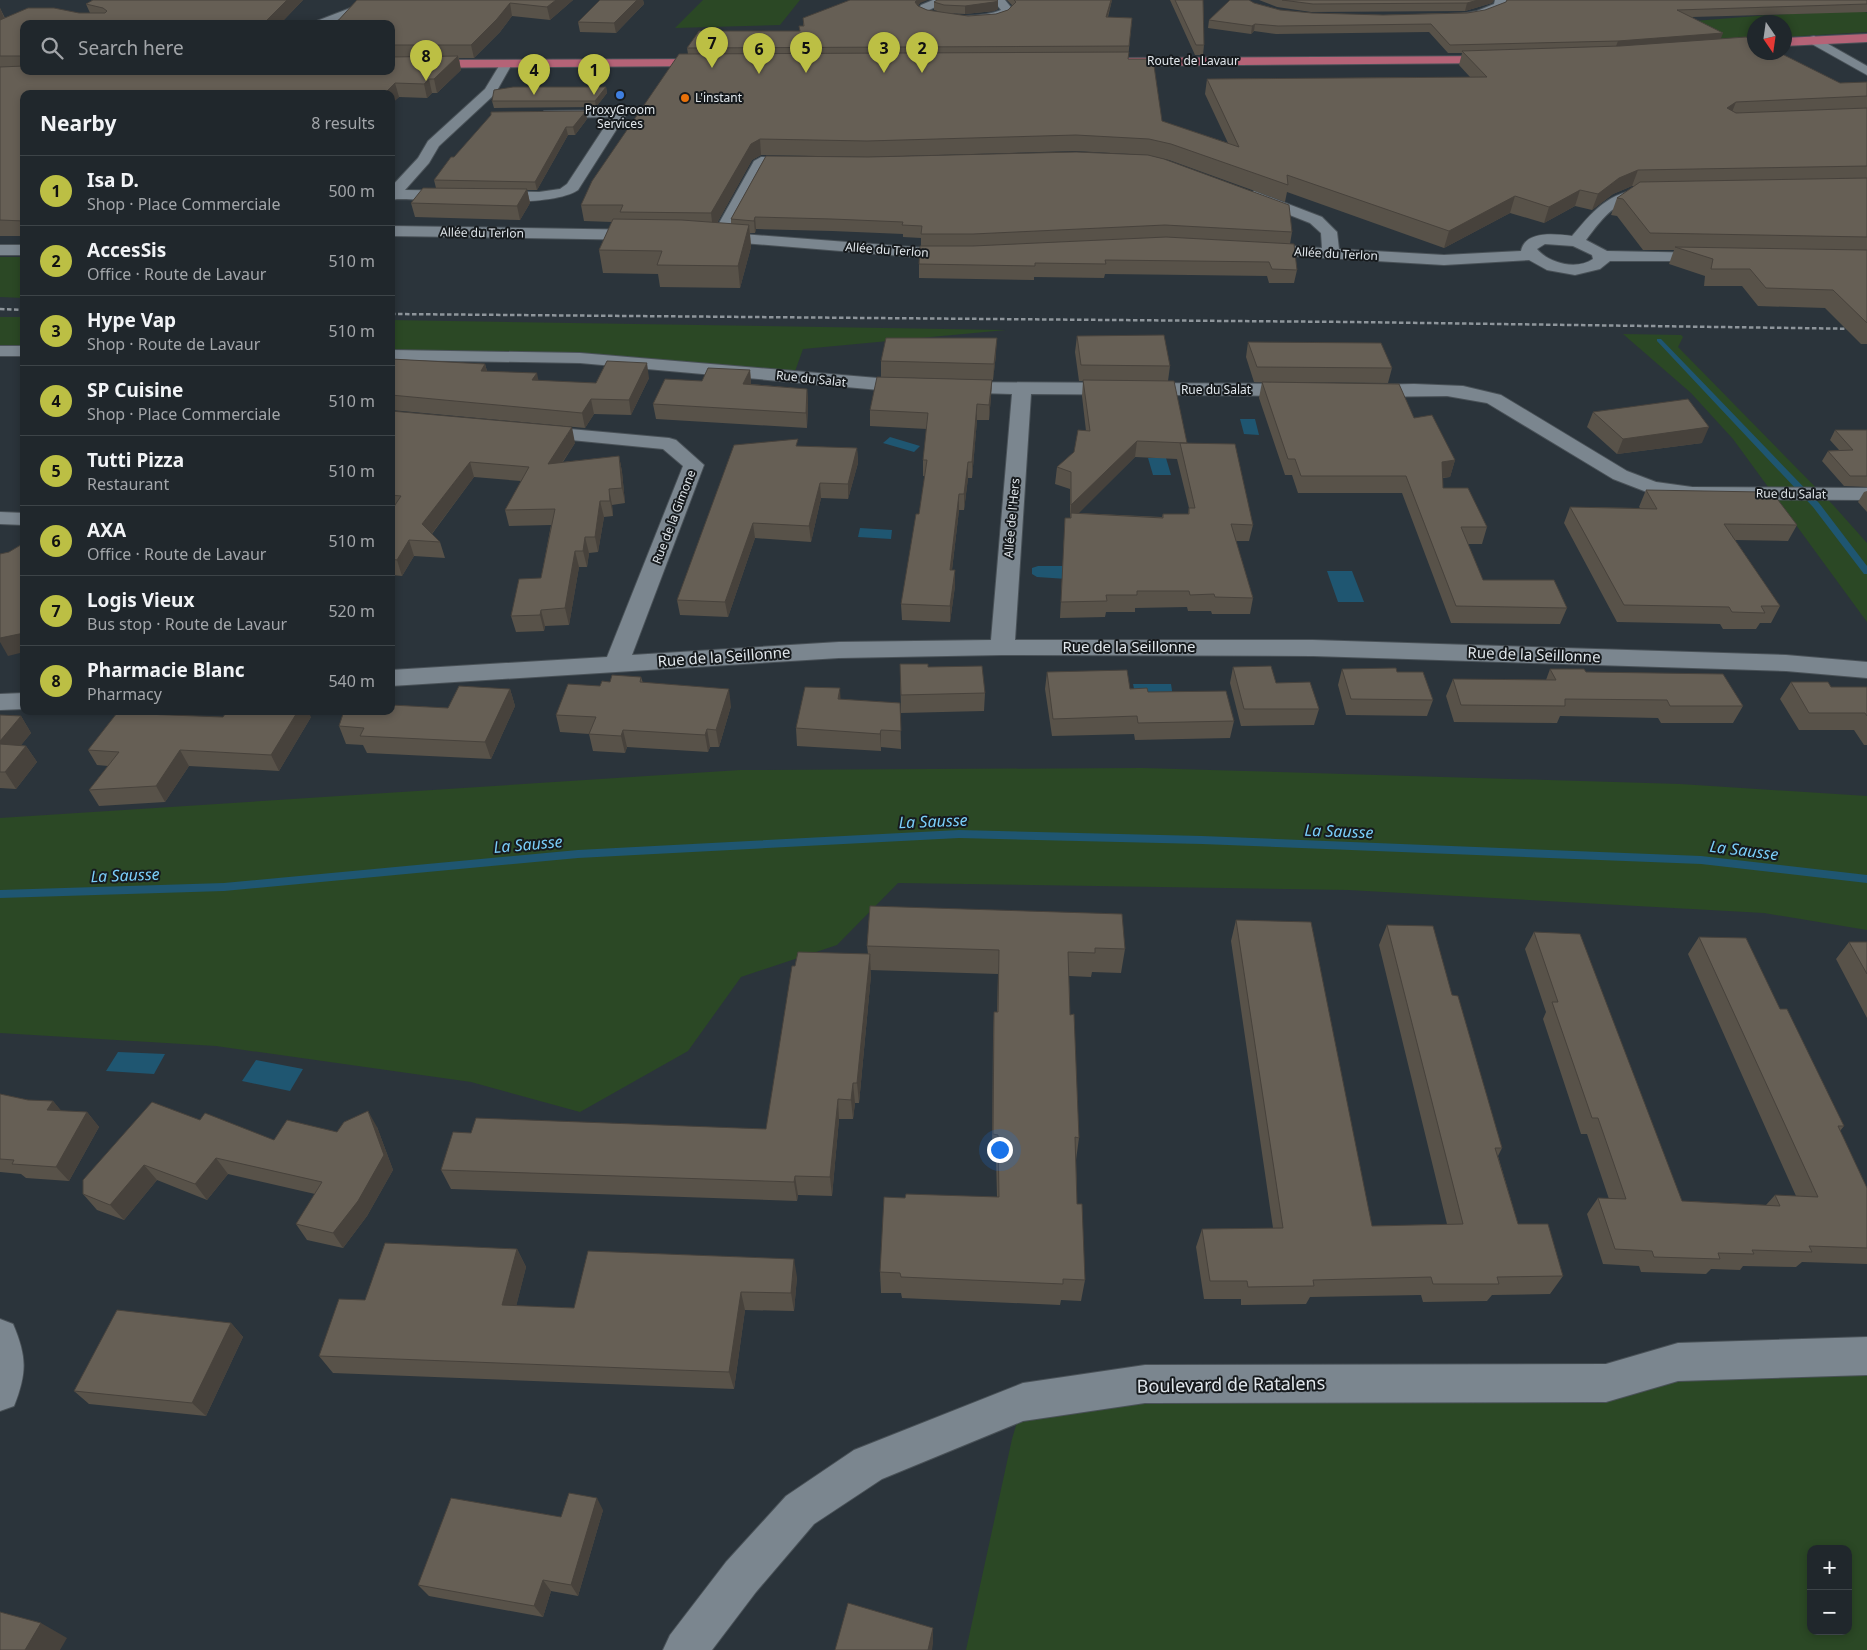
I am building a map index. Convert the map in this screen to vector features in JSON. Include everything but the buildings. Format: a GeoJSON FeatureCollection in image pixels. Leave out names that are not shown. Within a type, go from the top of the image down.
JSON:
{"type":"FeatureCollection","features":[{"type":"Feature","properties":{"kind":"main road"},"geometry":{"type":"LineString","coordinates":[[1792,41],[1867,38]]}},
{"type":"Feature","properties":{"kind":"main road","name":"Route de Lavaur"},"geometry":{"type":"LineString","coordinates":[[1098,62],[1514,60]]}},
{"type":"Feature","properties":{"kind":"main road"},"geometry":{"type":"LineString","coordinates":[[395,64],[723,63]]}},
{"type":"Feature","properties":{"kind":"street"},"geometry":{"type":"LineString","coordinates":[[326,20],[382,0]]}},
{"type":"Feature","properties":{"kind":"street"},"geometry":{"type":"LineString","coordinates":[[944,0],[925,7],[923,11],[936,18],[996,16],[1008,11],[999,0]]}},
{"type":"Feature","properties":{"kind":"street"},"geometry":{"type":"LineString","coordinates":[[1456,16],[1479,14],[1499,6],[1501,0]]}},
{"type":"Feature","properties":{"kind":"street"},"geometry":{"type":"LineString","coordinates":[[1814,40],[1867,71]]}},
{"type":"Feature","properties":{"kind":"street"},"geometry":{"type":"LineString","coordinates":[[395,192],[424,160],[433,144],[468,114],[490,91],[506,64]]}},
{"type":"Feature","properties":{"kind":"street"},"geometry":{"type":"LineString","coordinates":[[395,195],[539,197],[564,193],[573,187],[620,113],[534,114]]}},
{"type":"Feature","properties":{"kind":"street"},"geometry":{"type":"LineString","coordinates":[[468,114],[487,114]]}},
{"type":"Feature","properties":{"kind":"street"},"geometry":{"type":"LineString","coordinates":[[719,238],[760,161],[819,162]]}},
{"type":"Feature","properties":{"kind":"street"},"geometry":{"type":"LineString","coordinates":[[1576,241],[1605,208],[1620,197],[1632,193],[1665,192]]}},
{"type":"Feature","properties":{"kind":"street"},"geometry":{"type":"LineString","coordinates":[[1243,193],[1316,220],[1329,232],[1331,254]]}},
{"type":"Feature","properties":{"kind":"street","name":"Allée du Terlon"},"geometry":{"type":"LineString","coordinates":[[395,231],[665,235]]}},
{"type":"Feature","properties":{"kind":"street","name":"Allée du Terlon"},"geometry":{"type":"LineString","coordinates":[[694,236],[926,253],[973,253]]}},
{"type":"Feature","properties":{"kind":"street"},"geometry":{"type":"LineString","coordinates":[[1602,256],[1598,264],[1591,267],[1570,268],[1548,264],[1532,255],[1529,250],[1535,242],[1553,239],[1576,241],[1594,248],[1602,256],[1720,258]]}},
{"type":"Feature","properties":{"kind":"street","name":"Allée du Terlon"},"geometry":{"type":"LineString","coordinates":[[1243,248],[1444,260],[1532,255]]}},
{"type":"Feature","properties":{"kind":"street"},"geometry":{"type":"LineString","coordinates":[[0,250],[20,250]]}},
{"type":"Feature","properties":{"kind":"street"},"geometry":{"type":"LineString","coordinates":[[0,351],[20,352]]}},
{"type":"Feature","properties":{"kind":"street","name":"Rue du Salat"},"geometry":{"type":"LineString","coordinates":[[395,355],[580,358],[904,387],[1316,390]]}},
{"type":"Feature","properties":{"kind":"street","name":"Allée de l'Hers"},"geometry":{"type":"LineString","coordinates":[[1002,647],[1022,389]]}},
{"type":"Feature","properties":{"kind":"street","name":"Rue du Salat"},"geometry":{"type":"LineString","coordinates":[[1345,391],[1453,391],[1483,395],[1494,399],[1620,475],[1635,482],[1671,491],[1867,494]]}},
{"type":"Feature","properties":{"kind":"street","name":"Rue de la Gimone"},"geometry":{"type":"LineString","coordinates":[[520,430],[669,444],[694,465],[617,663]]}},
{"type":"Feature","properties":{"kind":"street"},"geometry":{"type":"LineString","coordinates":[[0,518],[20,519]]}},
{"type":"Feature","properties":{"kind":"street","name":"Rue de la Seillonne"},"geometry":{"type":"LineString","coordinates":[[395,678],[839,650],[1002,647],[1312,648],[1786,663],[1867,670]]}},
{"type":"Feature","properties":{"kind":"street"},"geometry":{"type":"LineString","coordinates":[[0,702],[20,701]]}},
{"type":"Feature","properties":{"kind":"street"},"geometry":{"type":"LineString","coordinates":[[0,1337],[6,1371],[0,1392]]}},
{"type":"Feature","properties":{"kind":"street","name":"Boulevard de Ratalens"},"geometry":{"type":"LineString","coordinates":[[685,1650],[741,1577],[800,1510],[868,1464],[1023,1402],[1145,1384],[1606,1383],[1678,1362],[1867,1356]]}},
{"type":"Feature","properties":{"kind":"green space"},"geometry":{"type":"Polygon","coordinates":[[[703,0],[800,0],[780,25],[675,28],[703,0]]]}},
{"type":"Feature","properties":{"kind":"green space"},"geometry":{"type":"Polygon","coordinates":[[[1864,11],[1867,13],[1867,32],[1792,37],[1792,15],[1769,15],[1864,11]]]}},
{"type":"Feature","properties":{"kind":"green space"},"geometry":{"type":"Polygon","coordinates":[[[1747,17],[1747,40],[1698,44],[1644,25],[1747,17]]]}},
{"type":"Feature","properties":{"kind":"green space"},"geometry":{"type":"Polygon","coordinates":[[[0,257],[20,257],[20,298],[0,297],[0,257]]]}},
{"type":"Feature","properties":{"kind":"green space"},"geometry":{"type":"Polygon","coordinates":[[[0,317],[20,317],[20,351],[0,351],[0,317]]]}},
{"type":"Feature","properties":{"kind":"green space"},"geometry":{"type":"Polygon","coordinates":[[[395,320],[1006,330],[803,349],[793,377],[580,358],[395,355],[395,320]]]}},
{"type":"Feature","properties":{"kind":"green space"},"geometry":{"type":"Polygon","coordinates":[[[1623,334],[1681,335],[1683,337],[1678,347],[1834,506],[1867,543],[1867,622],[1733,439],[1691,393],[1623,334]]]}},
{"type":"Feature","properties":{"kind":"green space"},"geometry":{"type":"Polygon","coordinates":[[[1142,768],[1680,784],[1867,796],[1867,930],[1764,913],[1348,890],[898,883],[837,945],[741,977],[688,1051],[580,1112],[471,1082],[216,1046],[0,1033],[0,818],[740,770],[1142,768]]]}},
{"type":"Feature","properties":{"kind":"green space"},"geometry":{"type":"Polygon","coordinates":[[[1867,1356],[1867,1650],[966,1650],[1012,1439],[1023,1402],[1867,1356]]]}},
{"type":"Feature","properties":{"kind":"water"},"geometry":{"type":"Polygon","coordinates":[[[1240,419],[1255,419],[1259,435],[1244,434],[1240,419]]]}},
{"type":"Feature","properties":{"kind":"water"},"geometry":{"type":"Polygon","coordinates":[[[890,437],[920,446],[914,452],[883,443],[890,437]]]}},
{"type":"Feature","properties":{"kind":"water"},"geometry":{"type":"Polygon","coordinates":[[[1148,458],[1166,458],[1171,475],[1153,475],[1148,458]]]}},
{"type":"Feature","properties":{"kind":"water"},"geometry":{"type":"Polygon","coordinates":[[[860,528],[892,530],[891,539],[858,537],[860,528]]]}},
{"type":"Feature","properties":{"kind":"water"},"geometry":{"type":"Polygon","coordinates":[[[1038,566],[1068,566],[1067,579],[1037,577],[1032,574],[1032,568],[1038,566]]]}},
{"type":"Feature","properties":{"kind":"water"},"geometry":{"type":"Polygon","coordinates":[[[1327,571],[1352,571],[1364,602],[1338,602],[1327,571]]]}},
{"type":"Feature","properties":{"kind":"water"},"geometry":{"type":"Polygon","coordinates":[[[1133,684],[1171,684],[1173,697],[1136,698],[1133,684]]]}},
{"type":"Feature","properties":{"kind":"water"},"geometry":{"type":"Polygon","coordinates":[[[118,1052],[165,1054],[154,1074],[106,1071],[118,1052]]]}},
{"type":"Feature","properties":{"kind":"water"},"geometry":{"type":"Polygon","coordinates":[[[256,1060],[303,1069],[290,1091],[242,1081],[256,1060]]]}},
{"type":"Feature","properties":{"kind":"waterway"},"geometry":{"type":"LineString","coordinates":[[1659,340],[1816,505],[1867,572]]}},
{"type":"Feature","properties":{"kind":"waterway","name":"La Sausse"},"geometry":{"type":"LineString","coordinates":[[0,894],[224,887],[578,854],[959,834],[1202,840],[1701,860],[1867,879]]}},
{"type":"Feature","properties":{"kind":"railway"},"geometry":{"type":"LineString","coordinates":[[0,309],[20,310]]}},
{"type":"Feature","properties":{"kind":"railway"},"geometry":{"type":"LineString","coordinates":[[395,314],[1352,322],[1867,329]]}},
{"type":"Feature","properties":{"kind":"place","name":"Logis Vieux"},"geometry":{"type":"Point","coordinates":[712,68]}},
{"type":"Feature","properties":{"kind":"place","name":"Tutti Pizza"},"geometry":{"type":"Point","coordinates":[806,73]}},
{"type":"Feature","properties":{"kind":"place","name":"Hype Vap"},"geometry":{"type":"Point","coordinates":[884,73]}},
{"type":"Feature","properties":{"kind":"place","name":"AccesSis"},"geometry":{"type":"Point","coordinates":[922,73]}},
{"type":"Feature","properties":{"kind":"place","name":"AXA"},"geometry":{"type":"Point","coordinates":[759,74]}},
{"type":"Feature","properties":{"kind":"place","name":"Pharmacie Blanc"},"geometry":{"type":"Point","coordinates":[426,81]}},
{"type":"Feature","properties":{"kind":"place","name":"SP Cuisine"},"geometry":{"type":"Point","coordinates":[534,95]}},
{"type":"Feature","properties":{"kind":"place","name":"Isa D."},"geometry":{"type":"Point","coordinates":[594,95]}},
{"type":"Feature","properties":{"kind":"place","name":"ProxyGroom Services"},"geometry":{"type":"Point","coordinates":[620,95]}},
{"type":"Feature","properties":{"kind":"place","name":"L'instant"},"geometry":{"type":"Point","coordinates":[685,98]}}]}
